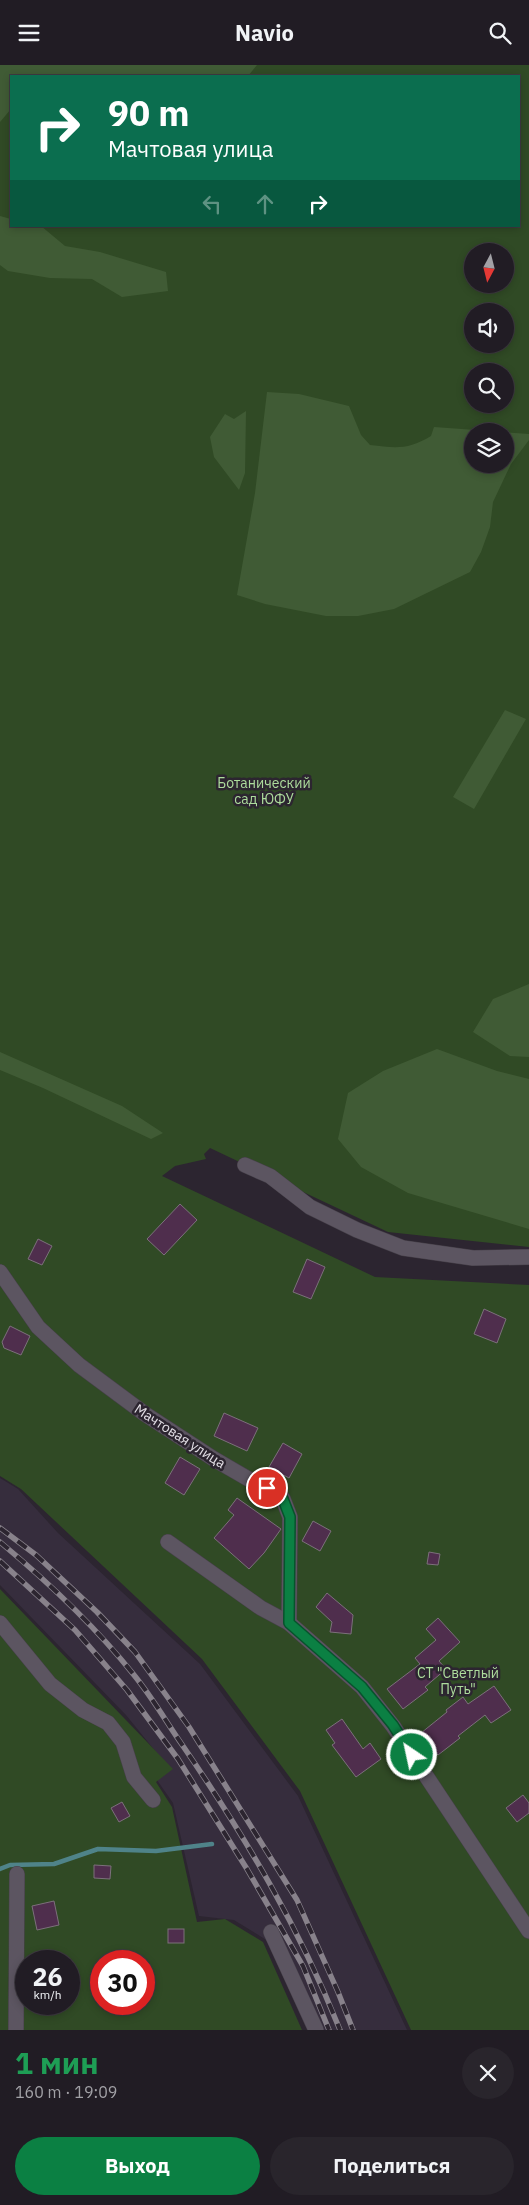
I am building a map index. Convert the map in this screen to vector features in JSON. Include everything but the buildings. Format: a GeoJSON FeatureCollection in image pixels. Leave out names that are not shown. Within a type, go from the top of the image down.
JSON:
{"type":"FeatureCollection","features":[{"type":"Feature","properties":{"kind":"street"},"geometry":{"type":"LineString","coordinates":[[245,1165],[270,1176],[310,1207],[357,1230],[403,1248],[473,1258],[529,1257]]}},
{"type":"Feature","properties":{"kind":"street","name":"Мачтовая улица"},"geometry":{"type":"LineString","coordinates":[[0,1272],[38,1327],[79,1365],[145,1414],[206,1455],[283,1499],[290,1517],[289,1623]]}},
{"type":"Feature","properties":{"kind":"street"},"geometry":{"type":"LineString","coordinates":[[168,1542],[261,1608],[289,1623],[362,1687],[393,1725],[529,1931]]}},
{"type":"Feature","properties":{"kind":"street"},"geometry":{"type":"LineString","coordinates":[[2,1628],[50,1684],[83,1710],[108,1723],[123,1742],[134,1777],[152,1800]]}},
{"type":"Feature","properties":{"kind":"street"},"geometry":{"type":"LineString","coordinates":[[16,2030],[17,1874]]}},
{"type":"Feature","properties":{"kind":"street"},"geometry":{"type":"LineString","coordinates":[[271,1932],[316,2030]]}},
{"type":"Feature","properties":{"kind":"shaded area"},"geometry":{"type":"Polygon","coordinates":[[[0,1478],[18,1489],[58,1533],[200,1664],[298,1796],[407,2030],[307,2030],[268,1941],[234,1920],[199,1916],[173,1803],[157,1780],[169,1768],[126,1715],[0,1585],[0,1478]]]}},
{"type":"Feature","properties":{"kind":"green space","name":"Ботанический сад ЮФУ"},"geometry":{"type":"Polygon","coordinates":[[[0,65],[529,65],[529,1247],[388,1232],[210,1148],[204,1154],[206,1159],[175,1166],[162,1176],[375,1277],[529,1285],[529,2030],[411,2030],[300,1791],[202,1659],[21,1489],[0,1476],[0,65]]]}},
{"type":"Feature","properties":{"kind":"green space"},"geometry":{"type":"Polygon","coordinates":[[[0,65],[257,65],[249,75],[10,75],[10,110],[0,122],[0,65]]]}},
{"type":"Feature","properties":{"kind":"green space"},"geometry":{"type":"Polygon","coordinates":[[[0,216],[10,219],[10,227],[42,227],[65,246],[100,252],[166,272],[168,291],[122,297],[92,279],[50,278],[8,271],[0,265],[0,216]]]}},
{"type":"Feature","properties":{"kind":"green space"},"geometry":{"type":"Polygon","coordinates":[[[267,392],[299,394],[349,406],[361,435],[370,445],[408,446],[431,436],[434,427],[464,429],[464,473],[507,473],[493,502],[490,527],[481,552],[470,572],[394,609],[358,616],[326,616],[265,604],[237,595],[255,493],[267,392]]]}},
{"type":"Feature","properties":{"kind":"green space"},"geometry":{"type":"Polygon","coordinates":[[[246,411],[245,473],[239,490],[214,457],[210,437],[225,414],[234,419],[246,411]]]}},
{"type":"Feature","properties":{"kind":"green space"},"geometry":{"type":"Polygon","coordinates":[[[514,433],[529,434],[529,440],[514,460],[514,433]]]}},
{"type":"Feature","properties":{"kind":"green space"},"geometry":{"type":"Polygon","coordinates":[[[505,710],[526,719],[474,809],[453,797],[505,710]]]}},
{"type":"Feature","properties":{"kind":"green space"},"geometry":{"type":"Polygon","coordinates":[[[529,984],[529,1057],[510,1056],[473,1032],[493,999],[529,984]]]}},
{"type":"Feature","properties":{"kind":"green space"},"geometry":{"type":"Polygon","coordinates":[[[437,1049],[497,1071],[529,1079],[529,1229],[408,1193],[361,1167],[338,1139],[348,1093],[383,1071],[437,1049]]]}},
{"type":"Feature","properties":{"kind":"green space"},"geometry":{"type":"Polygon","coordinates":[[[0,1052],[122,1106],[163,1133],[151,1139],[0,1070],[0,1052]]]}},
{"type":"Feature","properties":{"kind":"green space"},"geometry":{"type":"Polygon","coordinates":[[[0,1589],[173,1769],[156,1782],[172,1807],[197,1922],[225,1919],[263,1942],[302,2030],[0,2030],[0,1589]]]}},
{"type":"Feature","properties":{"kind":"waterway"},"geometry":{"type":"LineString","coordinates":[[0,1869],[10,1865],[54,1864],[98,1849],[156,1851],[212,1844]]}},
{"type":"Feature","properties":{"kind":"railway"},"geometry":{"type":"LineString","coordinates":[[0,1528],[36,1555],[97,1612],[135,1652],[189,1727],[297,1900],[353,2030]]}},
{"type":"Feature","properties":{"kind":"railway"},"geometry":{"type":"LineString","coordinates":[[0,1542],[36,1573],[87,1622],[119,1657],[147,1692],[206,1780],[270,1884],[307,1955],[340,2030]]}},
{"type":"Feature","properties":{"kind":"railway"},"geometry":{"type":"LineString","coordinates":[[0,1561],[75,1630],[127,1690],[178,1759],[247,1869],[303,1966],[329,2030]]}},
{"type":"Feature","properties":{"kind":"route"},"geometry":{"type":"LineString","coordinates":[[267,1488],[283,1499],[290,1517],[289,1623],[362,1687],[393,1725],[412,1755]]}},
{"type":"Feature","properties":{"kind":"park label","name":"СТ \"Светлый Путь\""},"geometry":{"type":"Point","coordinates":[458,1681]}}]}
